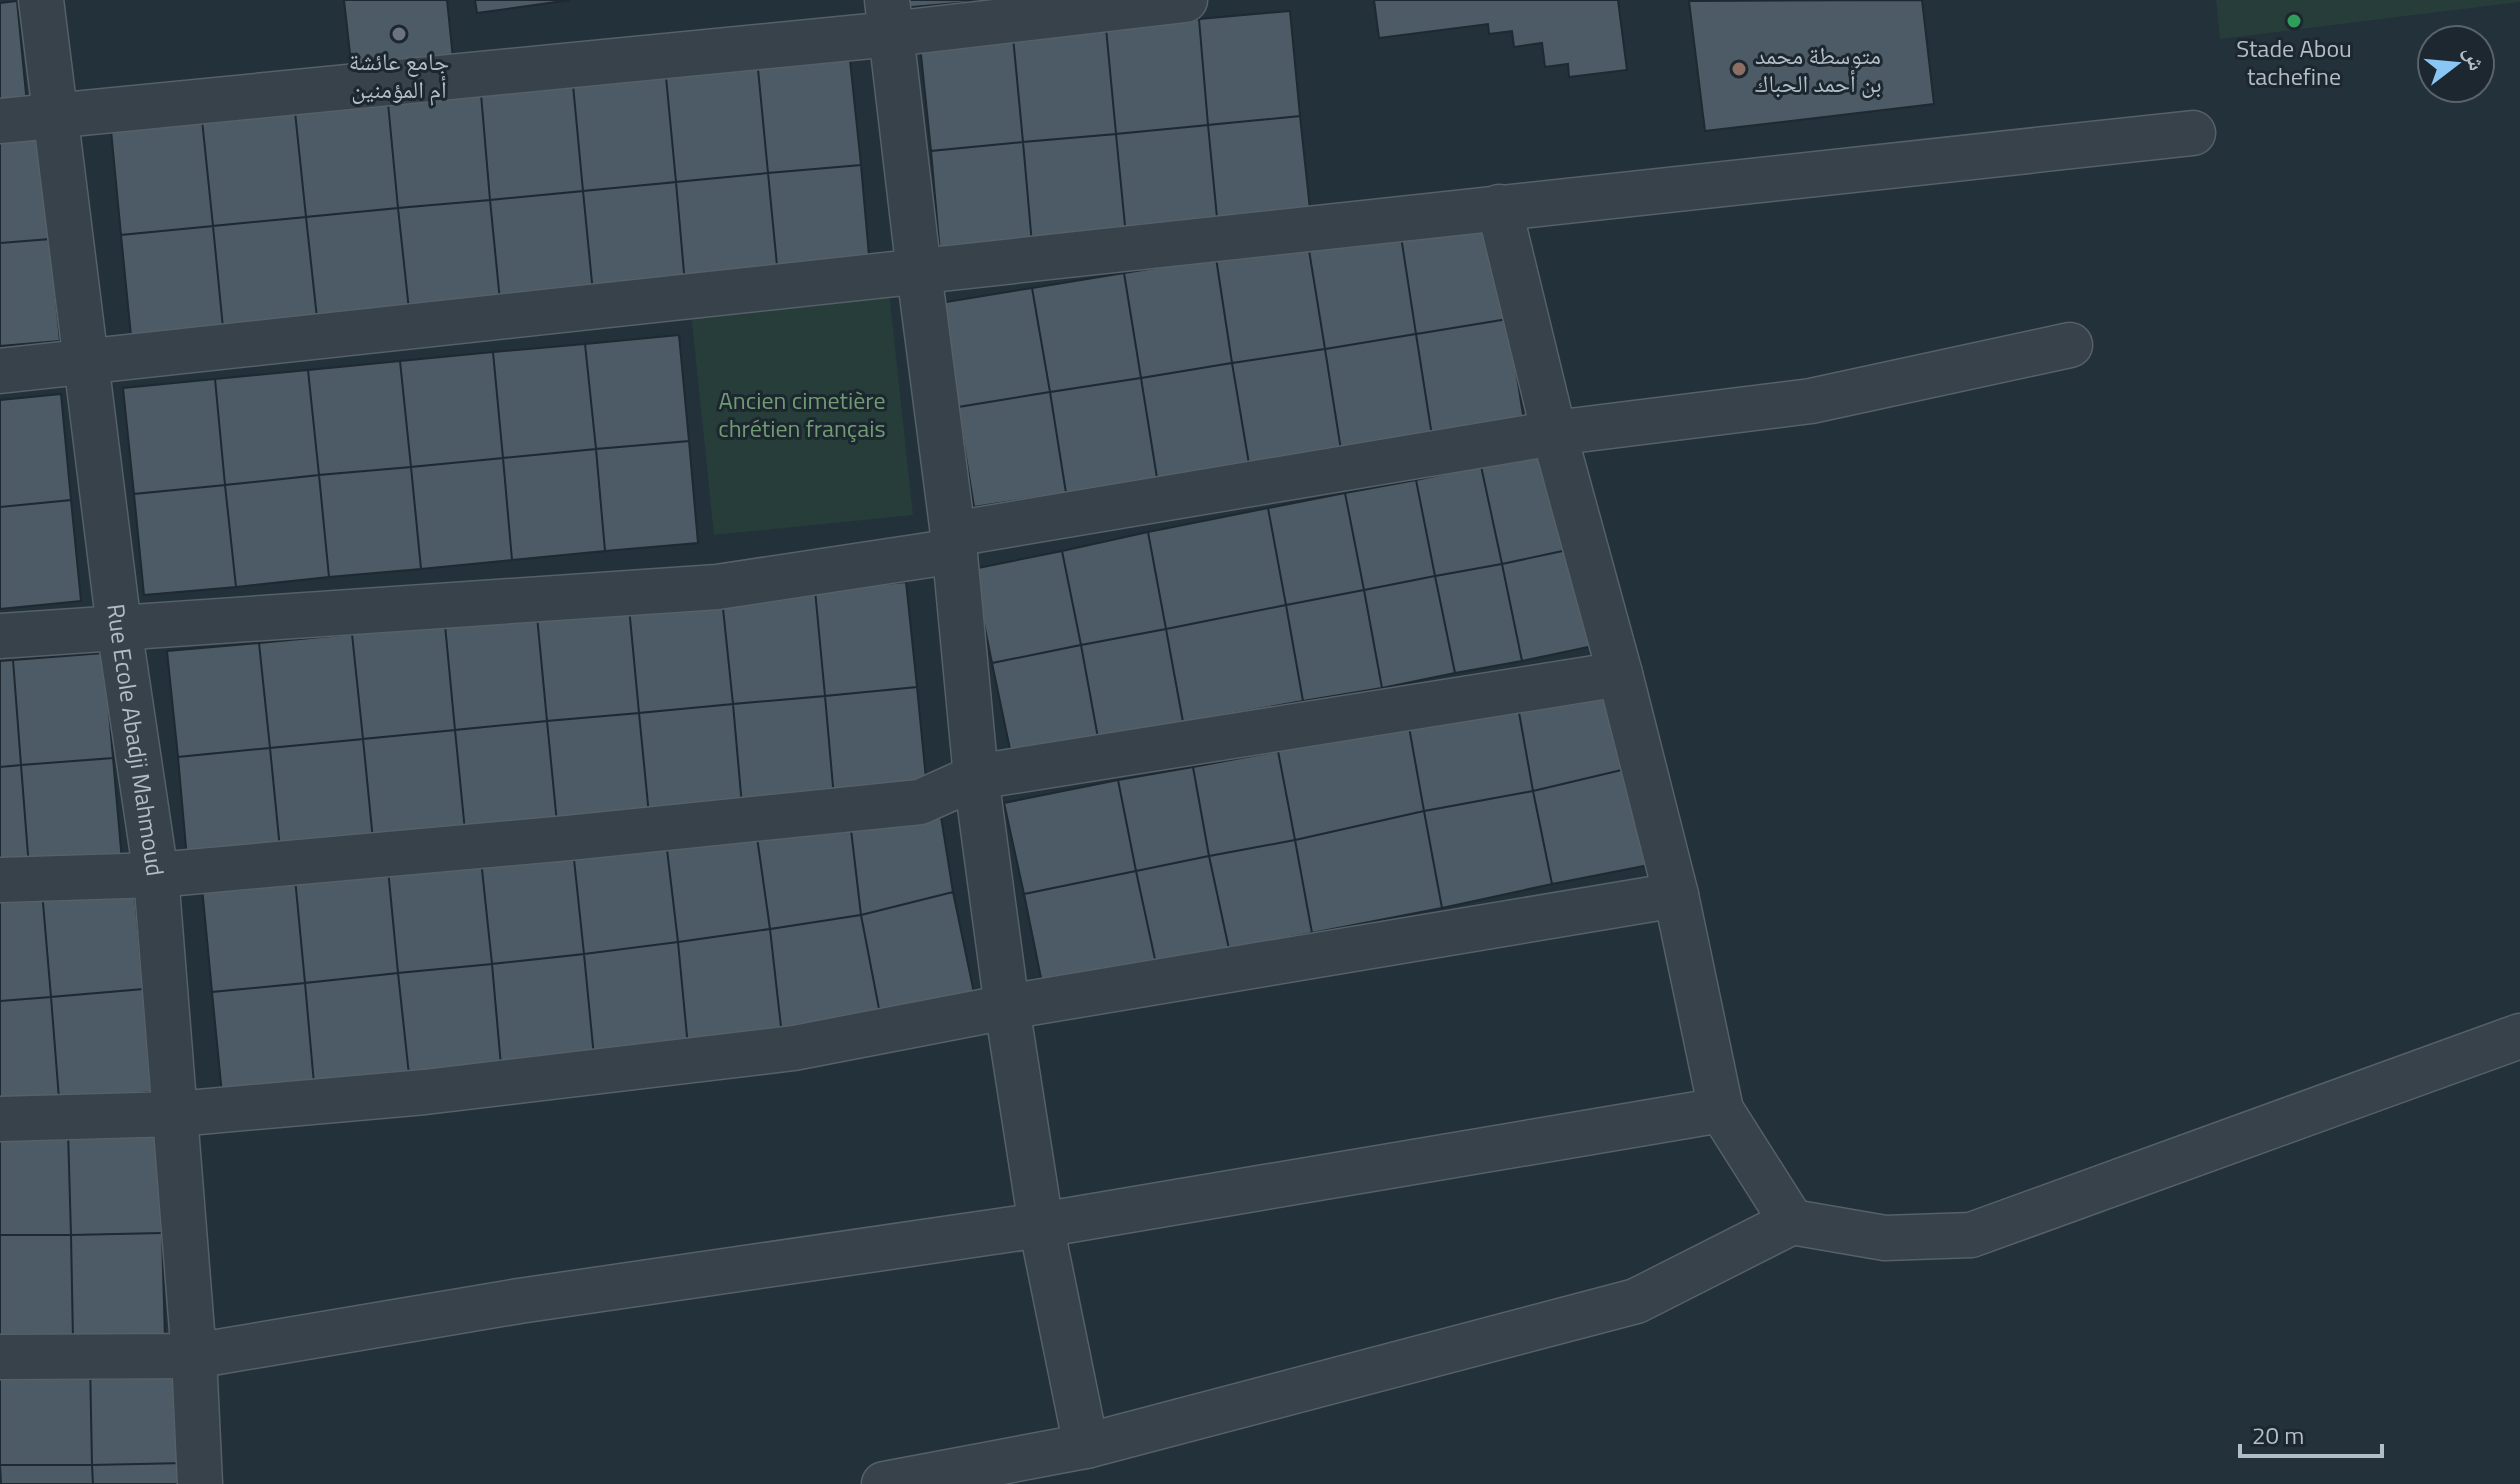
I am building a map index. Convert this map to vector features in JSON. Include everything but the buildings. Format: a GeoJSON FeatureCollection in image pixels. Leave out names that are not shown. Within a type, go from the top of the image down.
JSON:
{"type":"FeatureCollection","features":[{"type":"Feature","properties":{"kind":"street","name":"Rue Ecole Abadji Mahmoud"},"geometry":{"type":"LineString","coordinates":[[41,0],[119,627],[156,875],[194,1356],[200,1484]]}},
{"type":"Feature","properties":{"kind":"street"},"geometry":{"type":"LineString","coordinates":[[0,121],[889,17],[1185,0]]}},
{"type":"Feature","properties":{"kind":"street"},"geometry":{"type":"LineString","coordinates":[[889,17],[954,543],[976,777],[1007,1007],[1041,1225],[1086,1446]]}},
{"type":"Feature","properties":{"kind":"street"},"geometry":{"type":"LineString","coordinates":[[0,371],[2193,133]]}},
{"type":"Feature","properties":{"kind":"street"},"geometry":{"type":"LineString","coordinates":[[1499,207],[1554,433],[1676,895],[1721,1110],[1792,1222]]}},
{"type":"Feature","properties":{"kind":"street"},"geometry":{"type":"LineString","coordinates":[[0,636],[717,587],[1554,433],[1811,401],[2070,345]]}},
{"type":"Feature","properties":{"kind":"street"},"geometry":{"type":"LineString","coordinates":[[0,880],[156,875],[920,802],[976,777],[1620,674]]}},
{"type":"Feature","properties":{"kind":"street"},"geometry":{"type":"LineString","coordinates":[[0,1119],[176,1114],[425,1092],[794,1048],[1007,1007],[1676,895]]}},
{"type":"Feature","properties":{"kind":"street"},"geometry":{"type":"LineString","coordinates":[[884,1484],[1086,1446],[1636,1301],[1792,1222],[1885,1238],[1971,1235],[2520,1036]]}},
{"type":"Feature","properties":{"kind":"street"},"geometry":{"type":"LineString","coordinates":[[0,1357],[194,1356],[534,1299],[1041,1225],[1721,1110]]}},
{"type":"Feature","properties":{"kind":"green space","name":"Stade Abou tachefine"},"geometry":{"type":"Polygon","coordinates":[[[2216,0],[2520,0],[2520,2],[2220,39],[2216,0]]]}},
{"type":"Feature","properties":{"kind":"green space","name":"Ancien cimetière chrétien français"},"geometry":{"type":"Polygon","coordinates":[[[889,292],[913,515],[714,535],[691,313],[889,292]]]}},
{"type":"Feature","properties":{"kind":"place","name":"Stade Abou tachefine"},"geometry":{"type":"Point","coordinates":[2294,21]}},
{"type":"Feature","properties":{"kind":"place","name":"جامع عائشة أم المؤمنين"},"geometry":{"type":"Point","coordinates":[399,34]}},
{"type":"Feature","properties":{"kind":"place","name":"متوسطة محمد بن أحمد الحباك"},"geometry":{"type":"Point","coordinates":[1739,69]}}]}
